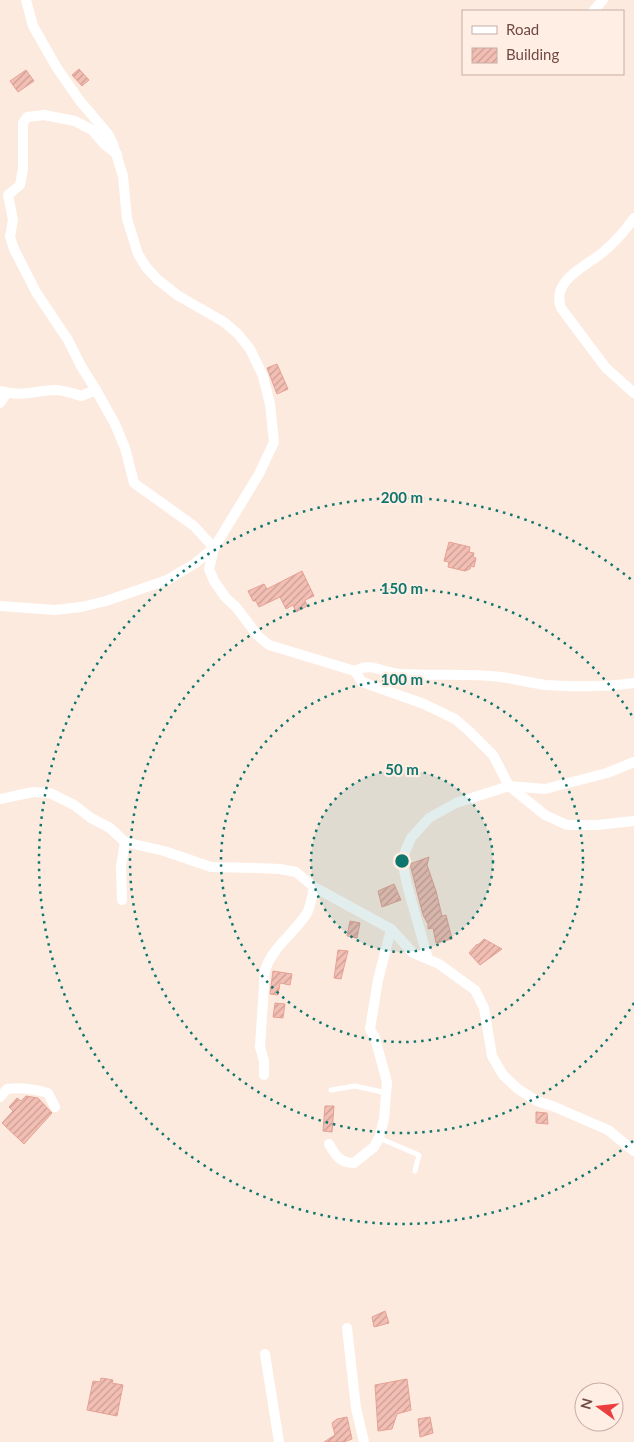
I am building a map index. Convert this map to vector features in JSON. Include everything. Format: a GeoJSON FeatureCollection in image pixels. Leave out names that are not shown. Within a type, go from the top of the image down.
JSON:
{"type":"FeatureCollection","features":[{"type":"Feature","properties":{"kind":"street"},"geometry":{"type":"LineString","coordinates":[[0,606],[55,610],[80,607],[106,601],[167,580],[194,564],[214,548],[259,474],[274,442],[270,404],[263,376],[250,349],[238,334],[224,322],[177,295],[157,279],[138,254],[127,219],[123,176],[118,155],[108,134],[80,102],[44,46],[33,26],[26,0]]}},
{"type":"Feature","properties":{"kind":"street"},"geometry":{"type":"LineString","coordinates":[[594,10],[603,0]]}},
{"type":"Feature","properties":{"kind":"street"},"geometry":{"type":"LineString","coordinates":[[118,155],[105,145],[92,130],[75,120],[44,115],[27,117],[23,123],[23,169],[20,185],[8,195],[13,220],[10,236],[14,249],[36,292],[68,340],[115,424],[134,483],[194,526],[214,548]]}},
{"type":"Feature","properties":{"kind":"street"},"geometry":{"type":"LineString","coordinates":[[634,218],[605,251],[568,279],[559,294],[559,301],[561,308],[606,368],[634,393]]}},
{"type":"Feature","properties":{"kind":"street"},"geometry":{"type":"LineString","coordinates":[[0,403],[3,392],[16,395],[55,390],[81,396],[96,390]]}},
{"type":"Feature","properties":{"kind":"street"},"geometry":{"type":"LineString","coordinates":[[214,548],[210,569],[214,582],[258,636],[269,645],[355,671],[362,682],[424,704],[455,719],[493,755],[509,786],[545,815],[567,826],[634,821]]}},
{"type":"Feature","properties":{"kind":"street"},"geometry":{"type":"LineString","coordinates":[[355,671],[362,666],[370,666],[384,672],[401,674],[501,677],[544,685],[577,687],[634,683]]}},
{"type":"Feature","properties":{"kind":"street"},"geometry":{"type":"LineString","coordinates":[[428,959],[403,865],[405,852],[411,838],[429,818],[456,802],[509,786],[545,789],[607,773],[634,762]]}},
{"type":"Feature","properties":{"kind":"street"},"geometry":{"type":"LineString","coordinates":[[0,799],[33,792],[50,793],[74,805],[91,818],[110,828],[125,842],[164,851],[211,867],[280,869],[296,872],[314,886],[391,929],[413,953],[458,976],[475,990],[484,1008],[492,1056],[503,1075],[511,1083],[527,1096],[537,1101],[608,1130],[634,1151]]}},
{"type":"Feature","properties":{"kind":"street"},"geometry":{"type":"LineString","coordinates":[[122,900],[121,866],[125,842]]}},
{"type":"Feature","properties":{"kind":"street"},"geometry":{"type":"LineString","coordinates":[[264,1075],[264,1060],[260,1047],[265,970],[268,960],[274,951],[308,911],[314,886]]}},
{"type":"Feature","properties":{"kind":"street"},"geometry":{"type":"LineString","coordinates":[[329,1144],[341,1161],[354,1162],[374,1147],[379,1138],[384,1119],[388,1082],[375,1038],[370,1029],[378,980],[391,929]]}},
{"type":"Feature","properties":{"kind":"street"},"geometry":{"type":"LineString","coordinates":[[0,1097],[7,1089],[19,1087],[48,1093],[54,1107]]}},
{"type":"Feature","properties":{"kind":"street"},"geometry":{"type":"LineString","coordinates":[[347,1328],[356,1408],[364,1442]]}},
{"type":"Feature","properties":{"kind":"street"},"geometry":{"type":"LineString","coordinates":[[265,1354],[279,1442]]}},
{"type":"Feature","properties":{"kind":"lane"},"geometry":{"type":"LineString","coordinates":[[331,1090],[355,1086],[388,1094]]}},
{"type":"Feature","properties":{"kind":"lane"},"geometry":{"type":"LineString","coordinates":[[379,1138],[419,1155],[414,1170]]}},
{"type":"Feature","properties":{"kind":"building"},"geometry":{"type":"Polygon","coordinates":[[[79,69],[89,80],[82,86],[72,75],[79,69]]]}},
{"type":"Feature","properties":{"kind":"building"},"geometry":{"type":"Polygon","coordinates":[[[26,70],[34,81],[18,92],[10,81],[26,70]]]}},
{"type":"Feature","properties":{"kind":"building"},"geometry":{"type":"Polygon","coordinates":[[[277,364],[288,389],[277,394],[267,368],[277,364]]]}},
{"type":"Feature","properties":{"kind":"building"},"geometry":{"type":"Polygon","coordinates":[[[449,542],[470,547],[469,552],[474,553],[473,557],[476,558],[474,567],[471,566],[470,569],[465,571],[448,567],[449,562],[444,561],[449,542]]]}},
{"type":"Feature","properties":{"kind":"building"},"geometry":{"type":"Polygon","coordinates":[[[302,571],[314,596],[305,600],[307,606],[296,612],[293,605],[286,609],[280,597],[259,607],[256,601],[253,601],[248,591],[264,584],[267,589],[302,571]]]}},
{"type":"Feature","properties":{"kind":"building"},"geometry":{"type":"Polygon","coordinates":[[[429,857],[427,865],[442,916],[446,915],[452,939],[436,943],[433,928],[428,929],[428,924],[423,915],[410,864],[429,857]]]}},
{"type":"Feature","properties":{"kind":"building"},"geometry":{"type":"Polygon","coordinates":[[[394,884],[401,900],[382,907],[378,891],[394,884]]]}},
{"type":"Feature","properties":{"kind":"building"},"geometry":{"type":"Polygon","coordinates":[[[350,921],[360,923],[357,938],[347,936],[350,921]]]}},
{"type":"Feature","properties":{"kind":"building"},"geometry":{"type":"Polygon","coordinates":[[[484,939],[502,949],[480,965],[469,953],[484,939]]]}},
{"type":"Feature","properties":{"kind":"building"},"geometry":{"type":"Polygon","coordinates":[[[338,950],[348,951],[341,979],[334,978],[338,950]]]}},
{"type":"Feature","properties":{"kind":"building"},"geometry":{"type":"Polygon","coordinates":[[[273,971],[292,974],[290,985],[280,983],[278,995],[270,994],[273,971]]]}},
{"type":"Feature","properties":{"kind":"building"},"geometry":{"type":"Polygon","coordinates":[[[275,1003],[285,1004],[283,1018],[273,1017],[275,1003]]]}},
{"type":"Feature","properties":{"kind":"building"},"geometry":{"type":"Polygon","coordinates":[[[26,1096],[38,1098],[52,1113],[24,1144],[2,1123],[13,1111],[9,1107],[17,1098],[21,1101],[26,1096]]]}},
{"type":"Feature","properties":{"kind":"building"},"geometry":{"type":"Polygon","coordinates":[[[325,1106],[334,1106],[332,1132],[323,1131],[325,1106]]]}},
{"type":"Feature","properties":{"kind":"building"},"geometry":{"type":"Polygon","coordinates":[[[536,1112],[547,1113],[548,1124],[536,1123],[536,1112]]]}},
{"type":"Feature","properties":{"kind":"building"},"geometry":{"type":"Polygon","coordinates":[[[385,1311],[389,1323],[374,1327],[372,1317],[385,1311]]]}},
{"type":"Feature","properties":{"kind":"building"},"geometry":{"type":"Polygon","coordinates":[[[101,1378],[113,1380],[112,1383],[123,1385],[117,1416],[87,1410],[93,1381],[100,1382],[101,1378]]]}},
{"type":"Feature","properties":{"kind":"building"},"geometry":{"type":"Polygon","coordinates":[[[407,1379],[411,1410],[397,1414],[392,1429],[378,1431],[375,1385],[407,1379]]]}},
{"type":"Feature","properties":{"kind":"building"},"geometry":{"type":"Polygon","coordinates":[[[347,1417],[352,1439],[344,1442],[324,1442],[335,1435],[332,1423],[337,1419],[347,1417]]]}},
{"type":"Feature","properties":{"kind":"building"},"geometry":{"type":"Polygon","coordinates":[[[430,1417],[433,1433],[420,1437],[418,1419],[430,1417]]]}}]}
